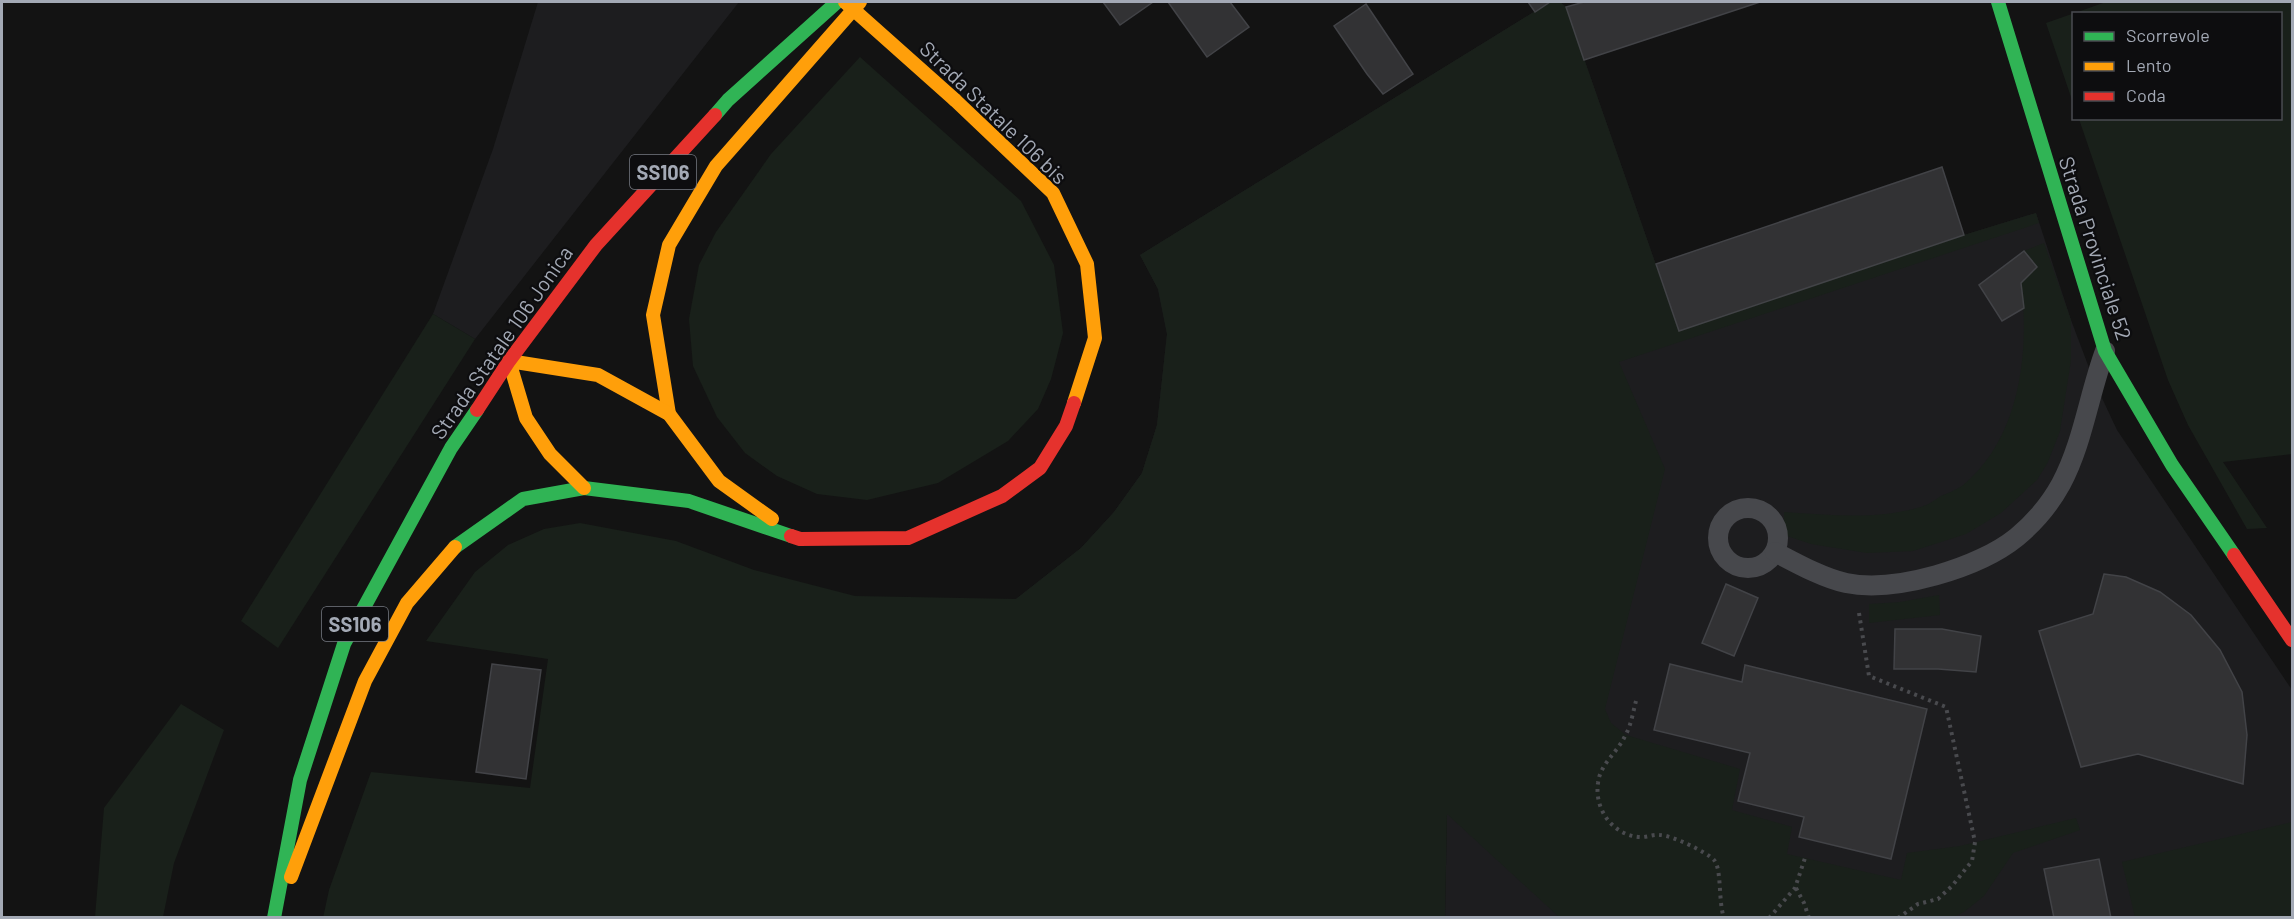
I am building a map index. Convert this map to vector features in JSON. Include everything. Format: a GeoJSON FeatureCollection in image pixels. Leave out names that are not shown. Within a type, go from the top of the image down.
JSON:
{"type":"FeatureCollection","features":[{"type":"Feature","properties":{"kind":"main road","name":"Strada Statale 106 Jonica"},"geometry":{"type":"LineString","coordinates":[[275,918],[300,780],[344,644],[451,448],[509,360],[596,245],[728,100],[837,2]]}},
{"type":"Feature","properties":{"kind":"main road","name":"Strada Statale 106 bis"},"geometry":{"type":"LineString","coordinates":[[275,918],[365,681],[407,603],[456,546],[523,499],[584,488],[689,501],[800,539],[908,538],[1002,496],[1040,468],[1066,426],[1095,338],[1087,264],[1053,193],[955,100],[845,2]]}},
{"type":"Feature","properties":{"kind":"main road"},"geometry":{"type":"LineString","coordinates":[[669,414],[653,315],[669,245],[716,166],[860,2]]}},
{"type":"Feature","properties":{"kind":"main road","name":"Strada Provinciale 52"},"geometry":{"type":"LineString","coordinates":[[1998,2],[2105,351],[2172,465],[2292,640]]}},
{"type":"Feature","properties":{"kind":"main road"},"geometry":{"type":"LineString","coordinates":[[584,488],[550,454],[526,418],[509,360],[598,375],[669,414],[719,481],[800,539]]}},
{"type":"Feature","properties":{"kind":"lane"},"geometry":{"type":"LineString","coordinates":[[1775,552],[1797,564],[1846,583],[1892,585],[1927,578],[1979,559],[2016,538],[2044,511],[2061,484],[2076,448],[2094,381],[2105,351]]}},
{"type":"Feature","properties":{"kind":"path"},"geometry":{"type":"LineString","coordinates":[[1846,583],[1858,606],[1869,676],[1946,707],[1975,842],[1972,861],[1952,886],[1938,899],[1918,904],[1898,918]]}},
{"type":"Feature","properties":{"kind":"path"},"geometry":{"type":"LineString","coordinates":[[1636,701],[1626,735],[1601,771],[1597,786],[1606,819],[1616,830],[1624,834],[1640,837],[1661,834],[1691,846],[1714,860],[1720,873],[1718,887],[1724,918]]}},
{"type":"Feature","properties":{"kind":"path"},"geometry":{"type":"LineString","coordinates":[[1769,918],[1796,888],[1805,858]]}},
{"type":"Feature","properties":{"kind":"path"},"geometry":{"type":"LineString","coordinates":[[1796,888],[1809,918]]}},
{"type":"Feature","properties":{"kind":"shaded area"},"geometry":{"type":"Polygon","coordinates":[[[538,2],[739,2],[475,339],[433,314],[493,149],[538,2]]]}},
{"type":"Feature","properties":{"kind":"shaded area"},"geometry":{"type":"Polygon","coordinates":[[[1550,2],[1560,2],[1566,7],[1679,331],[2036,213],[2071,320],[2094,381],[2117,430],[2292,690],[2292,917],[1445,917],[1447,813],[1016,599],[1081,548],[1114,512],[1142,473],[1157,425],[1167,334],[1158,289],[1140,255],[1550,2]]]}},
{"type":"Feature","properties":{"kind":"shaded area"},"geometry":{"type":"Polygon","coordinates":[[[1550,2],[1560,2],[1566,7],[1679,331],[2036,213],[2039,223],[1619,362],[1665,469],[1605,709],[1611,723],[1626,735],[1740,769],[1732,810],[1792,827],[1787,854],[1901,880],[1907,853],[1960,846],[2076,818],[2080,830],[2013,853],[1984,896],[1964,912],[1953,917],[1559,917],[1447,814],[1445,917],[323,918],[329,890],[371,772],[530,788],[548,659],[426,641],[475,572],[508,545],[544,529],[580,523],[676,541],[754,570],[855,596],[1016,599],[1081,548],[1114,512],[1142,473],[1157,425],[1167,334],[1158,289],[1140,255],[1550,2]]]}},
{"type":"Feature","properties":{"kind":"shaded area"},"geometry":{"type":"Polygon","coordinates":[[[2106,2],[2292,2],[2292,454],[2223,462],[2267,528],[2247,529],[2188,425],[2168,380],[2079,120],[2282,120],[2282,12],[2077,12],[2106,2]]]}},
{"type":"Feature","properties":{"kind":"shaded area"},"geometry":{"type":"Polygon","coordinates":[[[2072,14],[2072,100],[2046,23],[2072,14]]]}},
{"type":"Feature","properties":{"kind":"shaded area"},"geometry":{"type":"Polygon","coordinates":[[[860,57],[1021,201],[1054,265],[1063,333],[1051,379],[1038,409],[1008,441],[938,483],[867,500],[817,494],[777,476],[745,453],[717,417],[693,366],[689,319],[699,265],[716,232],[771,154],[860,57]]]}},
{"type":"Feature","properties":{"kind":"shaded area"},"geometry":{"type":"Polygon","coordinates":[[[2044,243],[2071,320],[2071,360],[2060,431],[2048,462],[2037,480],[2001,513],[1966,534],[1913,551],[1867,553],[1811,544],[1784,535],[1784,512],[1853,516],[1904,511],[1924,506],[1962,486],[1982,467],[2009,419],[2017,393],[2024,337],[2021,283],[2037,267],[2024,251],[2044,243]]]}},
{"type":"Feature","properties":{"kind":"shaded area"},"geometry":{"type":"Polygon","coordinates":[[[433,314],[475,339],[278,648],[241,621],[433,314]]]}},
{"type":"Feature","properties":{"kind":"shaded area"},"geometry":{"type":"Polygon","coordinates":[[[1939,595],[1940,615],[1869,623],[1869,604],[1900,602],[1939,595]]]}},
{"type":"Feature","properties":{"kind":"shaded area"},"geometry":{"type":"Polygon","coordinates":[[[181,704],[224,730],[174,863],[163,917],[95,917],[104,808],[181,704]]]}},
{"type":"Feature","properties":{"kind":"shaded area"},"geometry":{"type":"Polygon","coordinates":[[[2292,822],[2292,917],[2135,917],[2122,862],[2292,822]]]}},
{"type":"Feature","properties":{"kind":"building"},"geometry":{"type":"Polygon","coordinates":[[[1103,2],[1153,2],[1120,25],[1103,2]]]}},
{"type":"Feature","properties":{"kind":"building"},"geometry":{"type":"Polygon","coordinates":[[[1168,2],[1230,2],[1249,27],[1207,57],[1168,2]]]}},
{"type":"Feature","properties":{"kind":"building"},"geometry":{"type":"Polygon","coordinates":[[[1528,2],[1550,2],[1535,12],[1528,2]]]}},
{"type":"Feature","properties":{"kind":"building"},"geometry":{"type":"Polygon","coordinates":[[[1584,2],[1760,2],[1584,60],[1566,7],[1584,2]]]}},
{"type":"Feature","properties":{"kind":"building"},"geometry":{"type":"Polygon","coordinates":[[[1366,4],[1413,74],[1383,94],[1334,26],[1366,4]]]}},
{"type":"Feature","properties":{"kind":"building"},"geometry":{"type":"Polygon","coordinates":[[[1942,167],[1964,235],[1679,331],[1656,264],[1942,167]]]}},
{"type":"Feature","properties":{"kind":"building"},"geometry":{"type":"Polygon","coordinates":[[[2024,251],[2037,267],[2021,283],[2024,308],[2002,321],[1979,285],[2024,251]]]}},
{"type":"Feature","properties":{"kind":"building"},"geometry":{"type":"Polygon","coordinates":[[[2104,574],[2126,577],[2160,592],[2191,615],[2220,650],[2242,692],[2247,735],[2243,784],[2138,754],[2081,767],[2039,631],[2093,614],[2104,574]]]}},
{"type":"Feature","properties":{"kind":"building"},"geometry":{"type":"Polygon","coordinates":[[[1726,584],[1758,598],[1734,656],[1702,643],[1726,584]]]}},
{"type":"Feature","properties":{"kind":"building"},"geometry":{"type":"Polygon","coordinates":[[[1895,629],[1942,629],[1981,636],[1976,672],[1894,669],[1895,629]]]}},
{"type":"Feature","properties":{"kind":"building"},"geometry":{"type":"Polygon","coordinates":[[[492,664],[541,670],[526,779],[476,772],[492,664]]]}},
{"type":"Feature","properties":{"kind":"building"},"geometry":{"type":"Polygon","coordinates":[[[1670,664],[1742,682],[1745,665],[1927,709],[1891,859],[1799,837],[1804,817],[1738,801],[1750,753],[1654,730],[1670,664]]]}},
{"type":"Feature","properties":{"kind":"building"},"geometry":{"type":"Polygon","coordinates":[[[2099,859],[2111,918],[2054,918],[2044,869],[2099,859]]]}},
{"type":"Feature","properties":{"kind":"traffic: fast"},"geometry":{"type":"LineString","coordinates":[[715,115],[728,100],[837,2]]}},
{"type":"Feature","properties":{"kind":"traffic: fast"},"geometry":{"type":"LineString","coordinates":[[1998,2],[2105,351],[2172,465],[2234,555]]}},
{"type":"Feature","properties":{"kind":"traffic: fast"},"geometry":{"type":"LineString","coordinates":[[274,918],[300,780],[344,644],[451,448],[477,410]]}},
{"type":"Feature","properties":{"kind":"traffic: fast"},"geometry":{"type":"LineString","coordinates":[[455,547],[523,499],[584,488],[689,501],[791,536]]}},
{"type":"Feature","properties":{"kind":"traffic: slow"},"geometry":{"type":"LineString","coordinates":[[845,2],[955,100]]}},
{"type":"Feature","properties":{"kind":"traffic: slow"},"geometry":{"type":"LineString","coordinates":[[669,414],[653,315],[669,245],[716,166],[860,2]]}},
{"type":"Feature","properties":{"kind":"traffic: slow"},"geometry":{"type":"LineString","coordinates":[[955,100],[1053,193],[1087,264],[1095,338],[1074,403]]}},
{"type":"Feature","properties":{"kind":"traffic: slow"},"geometry":{"type":"LineString","coordinates":[[584,488],[550,454],[526,418],[509,361],[598,375],[669,414],[719,481],[772,519]]}},
{"type":"Feature","properties":{"kind":"traffic: slow"},"geometry":{"type":"LineString","coordinates":[[291,877],[365,681],[407,603],[455,547]]}},
{"type":"Feature","properties":{"kind":"traffic: jam"},"geometry":{"type":"LineString","coordinates":[[477,410],[509,361],[596,245],[715,115]]}},
{"type":"Feature","properties":{"kind":"traffic: jam"},"geometry":{"type":"LineString","coordinates":[[791,536],[800,539],[908,538],[1002,496],[1040,468],[1066,426],[1074,403]]}},
{"type":"Feature","properties":{"kind":"traffic: jam"},"geometry":{"type":"LineString","coordinates":[[2234,555],[2292,640]]}}]}
